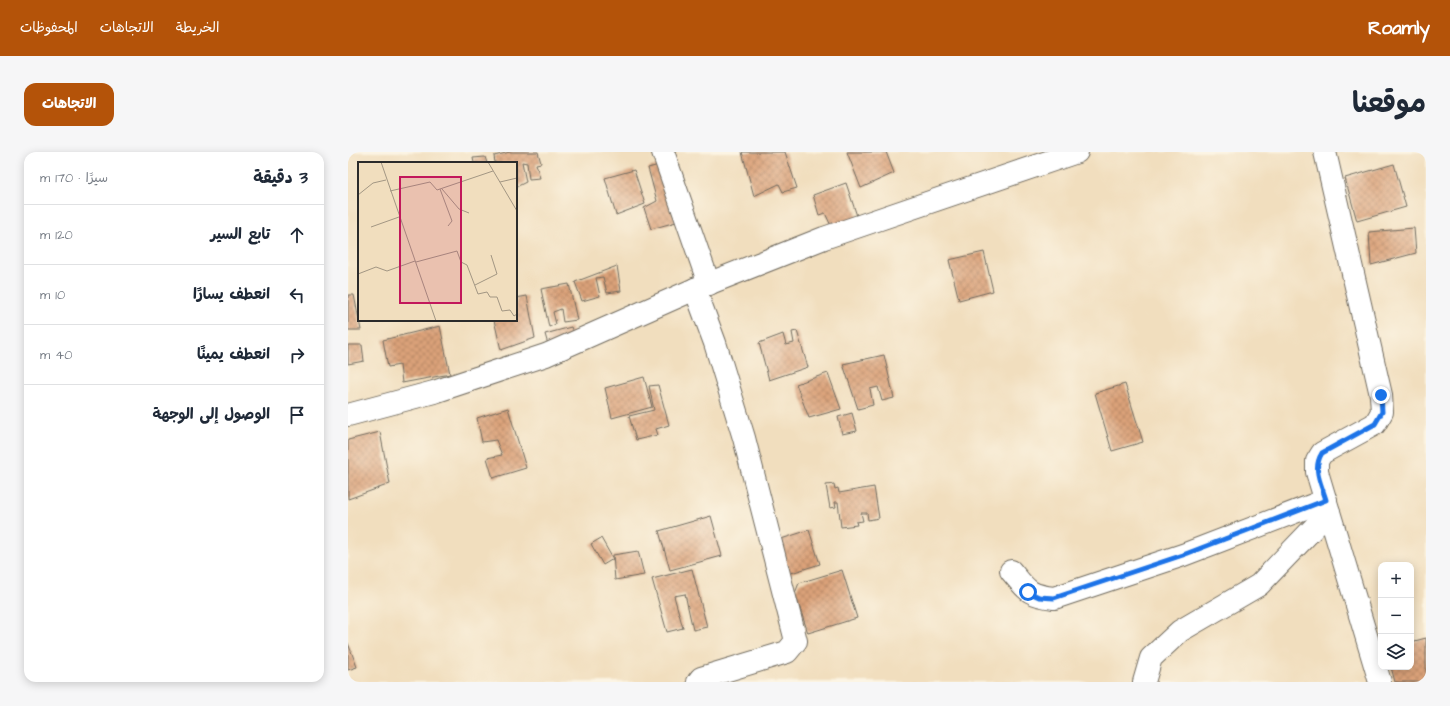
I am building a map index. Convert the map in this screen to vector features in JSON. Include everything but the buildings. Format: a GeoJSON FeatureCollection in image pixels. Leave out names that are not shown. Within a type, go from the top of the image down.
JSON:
{"type":"FeatureCollection","features":[{"type":"Feature","properties":{"kind":"street"},"geometry":{"type":"LineString","coordinates":[[663,152],[702,286],[715,343],[744,438],[796,641],[787,652],[701,678],[698,682]]}},
{"type":"Feature","properties":{"kind":"street"},"geometry":{"type":"LineString","coordinates":[[348,415],[434,392],[546,355],[702,286],[824,238],[1077,152]]}},
{"type":"Feature","properties":{"kind":"street"},"geometry":{"type":"LineString","coordinates":[[1326,152],[1381,395],[1382,412],[1375,424],[1322,453],[1317,461],[1317,472],[1380,682]]}},
{"type":"Feature","properties":{"kind":"street"},"geometry":{"type":"LineString","coordinates":[[1011,571],[1028,592],[1039,597],[1054,598],[1327,506]]}},
{"type":"Feature","properties":{"kind":"street"},"geometry":{"type":"LineString","coordinates":[[1144,682],[1151,658],[1180,631],[1259,585],[1327,506]]}},
{"type":"Feature","properties":{"kind":"route"},"geometry":{"type":"LineString","coordinates":[[1028,592],[1039,597],[1054,598],[1183,555],[1326,500],[1317,472],[1317,461],[1322,453],[1375,424],[1382,412],[1381,395]]}}]}
